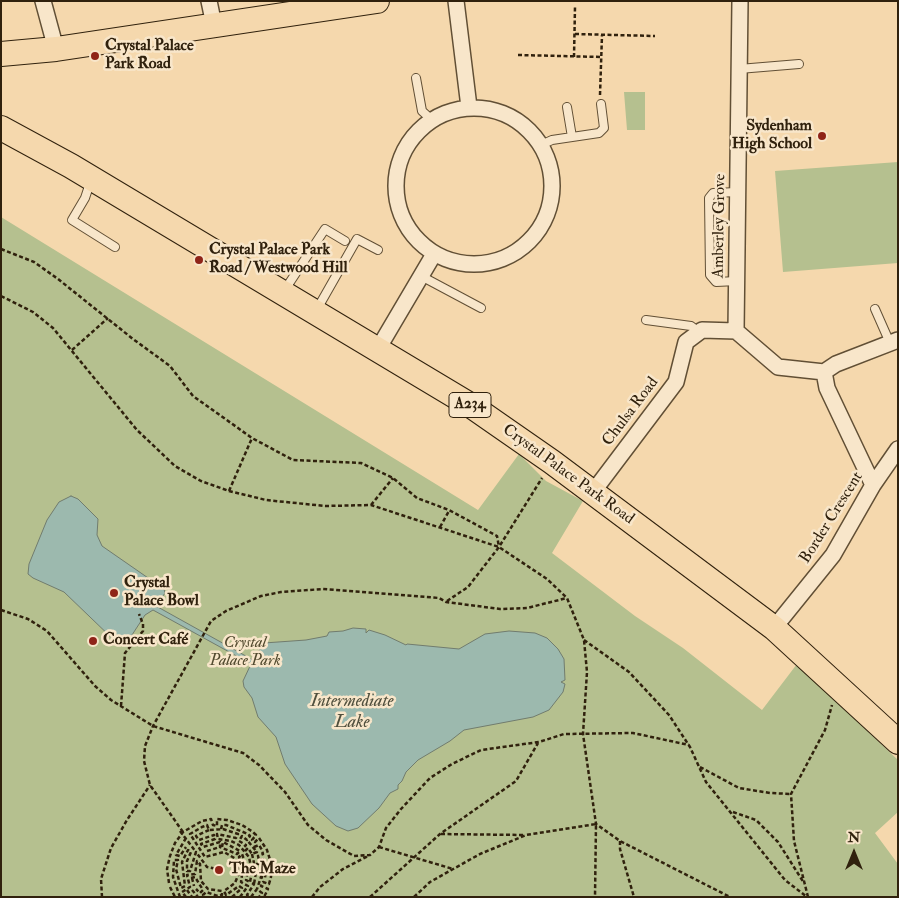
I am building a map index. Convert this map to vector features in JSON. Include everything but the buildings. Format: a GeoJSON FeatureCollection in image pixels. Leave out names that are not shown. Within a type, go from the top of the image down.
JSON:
{"type":"FeatureCollection","features":[{"type":"Feature","properties":{"kind":"main road"},"geometry":{"type":"LineString","coordinates":[[1,54],[56,49],[377,1]]}},
{"type":"Feature","properties":{"kind":"main road","name":"Crystal Palace Park Road"},"geometry":{"type":"LineString","coordinates":[[1,128],[92,178],[470,405],[593,492],[774,628],[898,742]]}},
{"type":"Feature","properties":{"kind":"street"},"geometry":{"type":"LineString","coordinates":[[43,1],[56,49]]}},
{"type":"Feature","properties":{"kind":"street"},"geometry":{"type":"LineString","coordinates":[[210,1],[214,25]]}},
{"type":"Feature","properties":{"kind":"street"},"geometry":{"type":"LineString","coordinates":[[456,1],[470,107]]}},
{"type":"Feature","properties":{"kind":"street","name":"Amberley Grove"},"geometry":{"type":"LineString","coordinates":[[736,331],[740,1]]}},
{"type":"Feature","properties":{"kind":"street"},"geometry":{"type":"LineString","coordinates":[[470,107],[494,110],[519,121],[534,135],[541,145],[552,170],[553,187],[549,210],[533,238],[519,251],[502,260],[470,265],[451,262],[434,254],[413,236],[403,222],[396,195],[396,175],[401,157],[411,139],[432,120],[451,111],[470,107]]}},
{"type":"Feature","properties":{"kind":"street"},"geometry":{"type":"LineString","coordinates":[[378,349],[434,254]]}},
{"type":"Feature","properties":{"kind":"street"},"geometry":{"type":"LineString","coordinates":[[699,332],[702,330],[736,331],[778,367],[824,372],[836,364],[894,342]]}},
{"type":"Feature","properties":{"kind":"street","name":"Chulsa Road"},"geometry":{"type":"LineString","coordinates":[[593,492],[676,382],[686,342],[699,332]]}},
{"type":"Feature","properties":{"kind":"street"},"geometry":{"type":"LineString","coordinates":[[824,372],[827,388],[874,485]]}},
{"type":"Feature","properties":{"kind":"street","name":"Border Crescent"},"geometry":{"type":"LineString","coordinates":[[774,628],[833,555],[874,485],[898,449]]}},
{"type":"Feature","properties":{"kind":"lane"},"geometry":{"type":"LineString","coordinates":[[739,69],[799,64]]}},
{"type":"Feature","properties":{"kind":"lane"},"geometry":{"type":"LineString","coordinates":[[416,78],[422,111],[432,120]]}},
{"type":"Feature","properties":{"kind":"lane"},"geometry":{"type":"LineString","coordinates":[[541,145],[572,137],[599,133],[604,128],[601,104]]}},
{"type":"Feature","properties":{"kind":"lane"},"geometry":{"type":"LineString","coordinates":[[567,107],[572,137]]}},
{"type":"Feature","properties":{"kind":"lane"},"geometry":{"type":"LineString","coordinates":[[92,178],[85,198],[72,220],[115,247]]}},
{"type":"Feature","properties":{"kind":"lane"},"geometry":{"type":"LineString","coordinates":[[737,281],[716,282],[710,276],[709,198],[713,193],[738,192]]}},
{"type":"Feature","properties":{"kind":"lane"},"geometry":{"type":"LineString","coordinates":[[283,293],[325,229],[345,241]]}},
{"type":"Feature","properties":{"kind":"lane"},"geometry":{"type":"LineString","coordinates":[[315,312],[357,239],[378,250]]}},
{"type":"Feature","properties":{"kind":"lane"},"geometry":{"type":"LineString","coordinates":[[421,276],[481,308]]}},
{"type":"Feature","properties":{"kind":"lane"},"geometry":{"type":"LineString","coordinates":[[875,309],[894,342]]}},
{"type":"Feature","properties":{"kind":"lane"},"geometry":{"type":"LineString","coordinates":[[646,320],[692,326],[699,332]]}},
{"type":"Feature","properties":{"kind":"path"},"geometry":{"type":"LineString","coordinates":[[574,56],[575,7]]}},
{"type":"Feature","properties":{"kind":"path"},"geometry":{"type":"LineString","coordinates":[[575,34],[655,36]]}},
{"type":"Feature","properties":{"kind":"path"},"geometry":{"type":"LineString","coordinates":[[601,104],[602,35]]}},
{"type":"Feature","properties":{"kind":"path"},"geometry":{"type":"LineString","coordinates":[[518,55],[602,57]]}},
{"type":"Feature","properties":{"kind":"path"},"geometry":{"type":"LineString","coordinates":[[1,249],[34,262],[170,366],[193,396],[252,438],[293,460],[361,463],[393,478],[417,498],[449,510],[497,536],[499,547]]}},
{"type":"Feature","properties":{"kind":"path"},"geometry":{"type":"LineString","coordinates":[[1,296],[33,312],[54,328],[137,430],[175,466],[201,481],[229,492],[291,503],[371,506],[440,527],[499,547],[547,579],[567,598],[584,640],[587,672],[583,734],[596,824],[595,897]]}},
{"type":"Feature","properties":{"kind":"path"},"geometry":{"type":"LineString","coordinates":[[72,350],[108,318]]}},
{"type":"Feature","properties":{"kind":"path"},"geometry":{"type":"LineString","coordinates":[[229,492],[252,438]]}},
{"type":"Feature","properties":{"kind":"path"},"geometry":{"type":"LineString","coordinates":[[446,602],[468,587],[499,547],[552,462]]}},
{"type":"Feature","properties":{"kind":"path"},"geometry":{"type":"LineString","coordinates":[[371,506],[393,478]]}},
{"type":"Feature","properties":{"kind":"path"},"geometry":{"type":"LineString","coordinates":[[440,527],[449,510]]}},
{"type":"Feature","properties":{"kind":"path"},"geometry":{"type":"LineString","coordinates":[[218,869],[207,866],[150,786],[144,760],[145,746],[153,726],[211,621],[242,603],[281,592],[322,589],[439,598],[446,602],[516,609],[550,604],[567,598]]}},
{"type":"Feature","properties":{"kind":"path"},"geometry":{"type":"LineString","coordinates":[[1,610],[28,619],[47,630],[88,680],[121,706],[153,726],[243,753],[259,765],[284,792],[308,825],[326,840],[354,856],[370,855]]}},
{"type":"Feature","properties":{"kind":"path"},"geometry":{"type":"LineString","coordinates":[[121,706],[125,653],[143,631],[143,624],[139,614]]}},
{"type":"Feature","properties":{"kind":"path"},"geometry":{"type":"LineString","coordinates":[[584,640],[629,672],[670,715],[689,745],[706,782],[785,880],[808,897]]}},
{"type":"Feature","properties":{"kind":"path"},"geometry":{"type":"LineString","coordinates":[[808,897],[794,841],[791,794],[825,730],[838,687]]}},
{"type":"Feature","properties":{"kind":"path"},"geometry":{"type":"LineString","coordinates":[[312,897],[320,887],[343,869],[370,855],[379,846],[386,828],[400,809],[430,778],[452,764],[481,750],[539,742],[564,734],[633,733],[689,745]]}},
{"type":"Feature","properties":{"kind":"path"},"geometry":{"type":"LineString","coordinates":[[370,897],[440,834],[516,781],[539,742]]}},
{"type":"Feature","properties":{"kind":"path"},"geometry":{"type":"LineString","coordinates":[[699,766],[739,788],[791,794]]}},
{"type":"Feature","properties":{"kind":"path"},"geometry":{"type":"LineString","coordinates":[[102,897],[102,879],[111,848],[150,786]]}},
{"type":"Feature","properties":{"kind":"path"},"geometry":{"type":"LineString","coordinates":[[731,811],[756,820],[778,842],[805,886]]}},
{"type":"Feature","properties":{"kind":"path"},"geometry":{"type":"LineString","coordinates":[[169,883],[167,869],[170,856],[182,832],[206,820],[211,820],[213,825],[217,826],[217,819],[237,822],[256,835],[252,840],[255,842],[259,838],[262,841],[271,863],[269,884],[263,882],[262,886],[268,889],[264,897]]}},
{"type":"Feature","properties":{"kind":"path"},"geometry":{"type":"LineString","coordinates":[[440,834],[526,835],[596,824],[620,841],[730,897]]}},
{"type":"Feature","properties":{"kind":"path"},"geometry":{"type":"LineString","coordinates":[[209,830],[207,825],[190,834],[206,856],[224,852],[236,859],[240,873],[235,883],[224,891],[226,895],[239,886],[242,888],[232,897]]}},
{"type":"Feature","properties":{"kind":"path"},"geometry":{"type":"LineString","coordinates":[[221,829],[222,825],[239,828],[250,836],[247,840]]}},
{"type":"Feature","properties":{"kind":"path"},"geometry":{"type":"LineString","coordinates":[[221,847],[220,842],[216,842],[203,848],[201,844],[215,839],[214,835],[199,840],[196,836],[209,830],[221,829],[238,834],[236,838],[217,834],[218,839],[231,841],[244,850],[252,868],[250,882]]}},
{"type":"Feature","properties":{"kind":"path"},"geometry":{"type":"LineString","coordinates":[[414,897],[430,882],[480,854],[526,835]]}},
{"type":"Feature","properties":{"kind":"path"},"geometry":{"type":"LineString","coordinates":[[244,850],[246,845],[239,841],[242,836],[257,852],[252,854]]}},
{"type":"Feature","properties":{"kind":"path"},"geometry":{"type":"LineString","coordinates":[[186,838],[176,855],[180,856],[186,846]]}},
{"type":"Feature","properties":{"kind":"path"},"geometry":{"type":"LineString","coordinates":[[620,841],[620,849],[634,897]]}},
{"type":"Feature","properties":{"kind":"path"},"geometry":{"type":"LineString","coordinates":[[206,851],[221,847],[237,854],[240,851],[223,842],[221,847]]}},
{"type":"Feature","properties":{"kind":"path"},"geometry":{"type":"LineString","coordinates":[[254,848],[259,845],[263,854],[258,856],[259,860],[265,859],[265,878],[261,877]]}},
{"type":"Feature","properties":{"kind":"path"},"geometry":{"type":"LineString","coordinates":[[379,846],[453,869]]}},
{"type":"Feature","properties":{"kind":"path"},"geometry":{"type":"LineString","coordinates":[[244,850],[248,848],[256,864],[254,884],[248,896]]}},
{"type":"Feature","properties":{"kind":"path"},"geometry":{"type":"LineString","coordinates":[[180,897],[173,877],[174,860],[178,860],[176,869],[181,888],[185,886],[182,862],[188,850],[191,852],[187,860],[187,871],[190,870],[196,852]]}},
{"type":"Feature","properties":{"kind":"path"},"geometry":{"type":"LineString","coordinates":[[240,897],[248,886],[241,882],[243,868],[239,856],[242,854],[248,871],[246,880],[254,884]]}},
{"type":"Feature","properties":{"kind":"path"},"geometry":{"type":"LineString","coordinates":[[186,897],[182,892],[190,887],[187,875],[195,874],[197,860],[200,864],[201,882],[208,889],[222,891],[222,895],[218,896],[206,892],[203,895],[206,897]]}},
{"type":"Feature","properties":{"kind":"path"},"geometry":{"type":"LineString","coordinates":[[248,896],[257,889],[261,877],[261,864],[256,864]]}},
{"type":"Feature","properties":{"kind":"path"},"geometry":{"type":"LineString","coordinates":[[191,876],[195,877],[203,890],[200,893],[195,887],[191,876]]}},
{"type":"Feature","properties":{"kind":"path"},"geometry":{"type":"LineString","coordinates":[[170,887],[175,897]]}},
{"type":"Feature","properties":{"kind":"path"},"geometry":{"type":"LineString","coordinates":[[257,889],[262,893],[259,897]]}},
{"type":"Feature","properties":{"kind":"path"},"geometry":{"type":"LineString","coordinates":[[187,890],[192,897]]}},
{"type":"Feature","properties":{"kind":"path"},"geometry":{"type":"LineString","coordinates":[[192,890],[198,897]]}},
{"type":"Feature","properties":{"kind":"green space"},"geometry":{"type":"Polygon","coordinates":[[[624,92],[645,92],[645,130],[627,130],[624,92]]]}},
{"type":"Feature","properties":{"kind":"green space"},"geometry":{"type":"Polygon","coordinates":[[[898,162],[898,263],[783,272],[775,171],[898,162]]]}},
{"type":"Feature","properties":{"kind":"green space","name":"Crystal Palace Park"},"geometry":{"type":"Polygon","coordinates":[[[1,217],[478,510],[519,454],[546,481],[583,501],[552,553],[635,616],[683,648],[762,710],[797,664],[898,760],[898,812],[875,833],[898,864],[898,897],[1,897],[1,217]]]}},
{"type":"Feature","properties":{"kind":"water","name":"Intermediate Lake"},"geometry":{"type":"Polygon","coordinates":[[[71,496],[78,499],[98,519],[97,535],[102,546],[164,589],[165,593],[156,606],[253,660],[264,643],[306,640],[327,636],[329,632],[353,628],[366,629],[366,633],[369,630],[385,635],[406,645],[459,649],[485,634],[509,631],[535,633],[547,638],[558,649],[564,659],[565,680],[561,682],[565,684],[563,692],[549,710],[533,717],[464,730],[450,741],[418,760],[406,772],[398,785],[398,789],[390,793],[379,808],[358,828],[348,831],[336,826],[312,804],[285,764],[276,737],[258,717],[252,698],[244,687],[243,681],[251,664],[153,610],[145,615],[130,638],[121,643],[116,642],[64,592],[28,574],[29,564],[47,520],[59,502],[71,496]]]}},
{"type":"Feature","properties":{"kind":"place","name":"Crystal Palace Park Road"},"geometry":{"type":"Point","coordinates":[95,56]}},
{"type":"Feature","properties":{"kind":"place","name":"Sydenham High School"},"geometry":{"type":"Point","coordinates":[822,136]}},
{"type":"Feature","properties":{"kind":"place","name":"Crystal Palace Park Road / Westwood Hill"},"geometry":{"type":"Point","coordinates":[199,260]}},
{"type":"Feature","properties":{"kind":"place","name":"Crystal Palace Bowl"},"geometry":{"type":"Point","coordinates":[114,593]}},
{"type":"Feature","properties":{"kind":"place","name":"Concert Café"},"geometry":{"type":"Point","coordinates":[93,641]}},
{"type":"Feature","properties":{"kind":"place","name":"The Maze"},"geometry":{"type":"Point","coordinates":[219,870]}}]}
